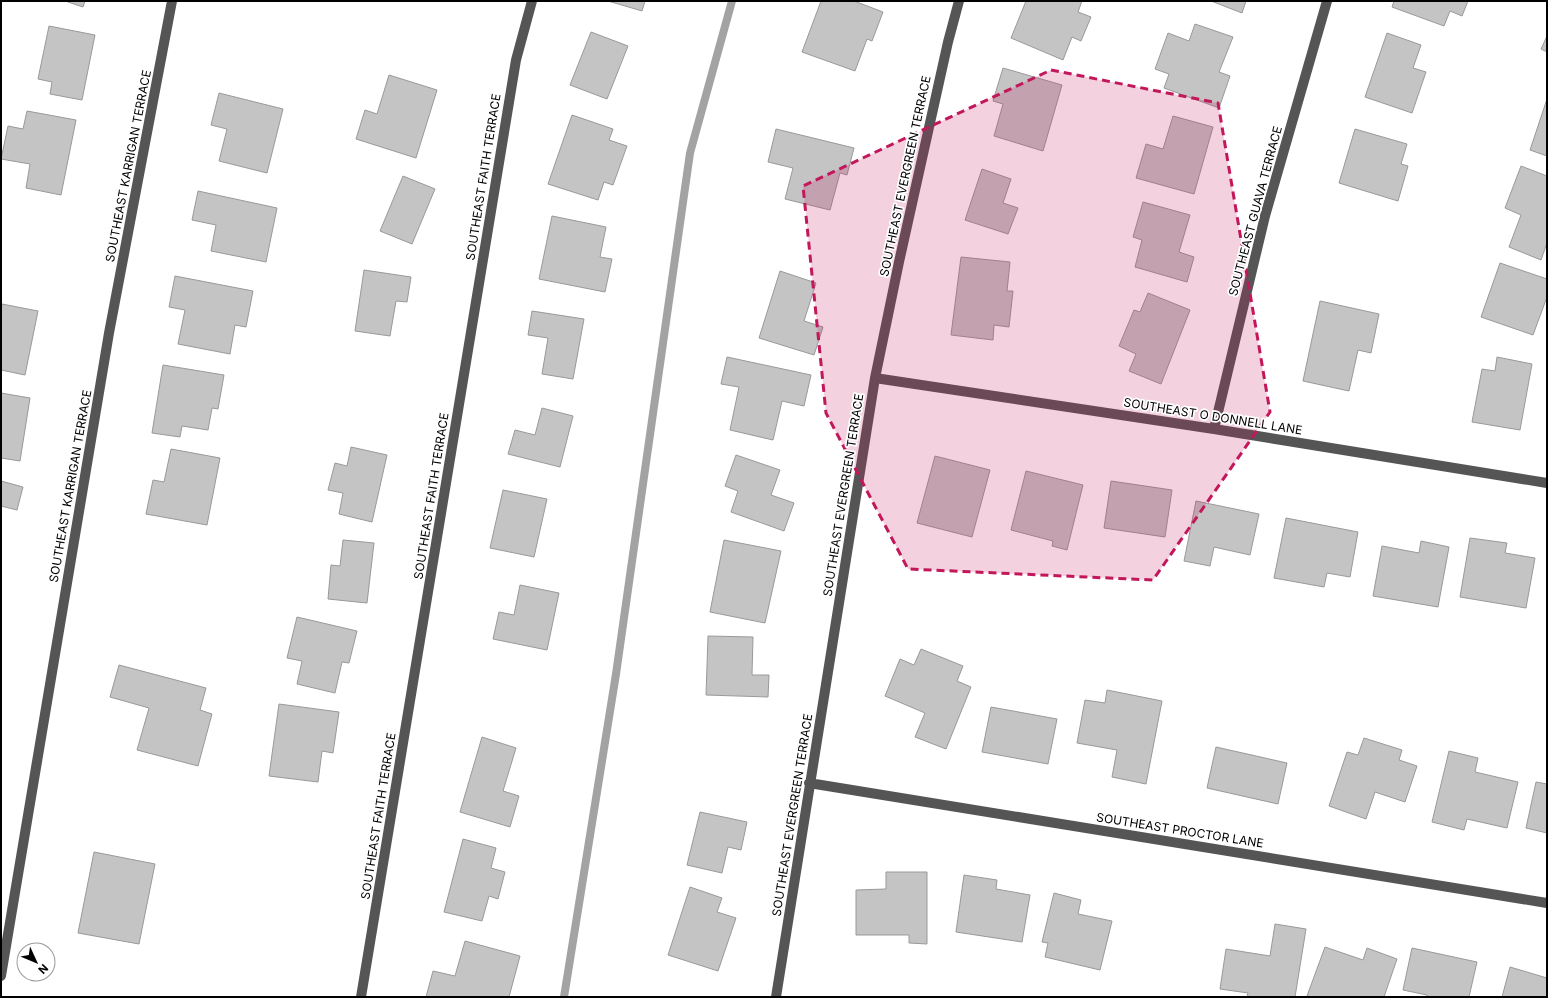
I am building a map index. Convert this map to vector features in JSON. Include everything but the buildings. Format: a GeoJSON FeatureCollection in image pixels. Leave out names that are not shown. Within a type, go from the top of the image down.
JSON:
{"type":"FeatureCollection","features":[{"type":"Feature","properties":{"kind":"street","name":"SOUTHEAST KARRIGAN TERRACE"},"geometry":{"type":"LineString","coordinates":[[1,976],[108,341],[172,1]]}},
{"type":"Feature","properties":{"kind":"street","name":"SOUTHEAST FAITH TERRACE"},"geometry":{"type":"LineString","coordinates":[[361,997],[516,60],[532,1]]}},
{"type":"Feature","properties":{"kind":"street","name":"SOUTHEAST EVERGREEN TERRACE"},"geometry":{"type":"LineString","coordinates":[[776,997],[809,783],[875,378],[900,254],[943,65],[960,1]]}},
{"type":"Feature","properties":{"kind":"street","name":"SOUTHEAST GUAVA TERRACE"},"geometry":{"type":"LineString","coordinates":[[1214,429],[1265,216],[1327,1]]}},
{"type":"Feature","properties":{"kind":"street","name":"SOUTHEAST O DONNELL LANE"},"geometry":{"type":"LineString","coordinates":[[875,378],[1214,429],[1547,483]]}},
{"type":"Feature","properties":{"kind":"street","name":"SOUTHEAST PROCTOR LANE"},"geometry":{"type":"LineString","coordinates":[[809,783],[1547,904]]}},
{"type":"Feature","properties":{"kind":"highlighted area"},"geometry":{"type":"Polygon","coordinates":[[[1051,70],[1218,103],[1270,412],[1153,580],[908,569],[826,413],[803,186],[1051,70]]]}},
{"type":"Feature","properties":{"kind":"waterway"},"geometry":{"type":"LineString","coordinates":[[564,997],[616,674],[690,153],[732,1]]}}]}
